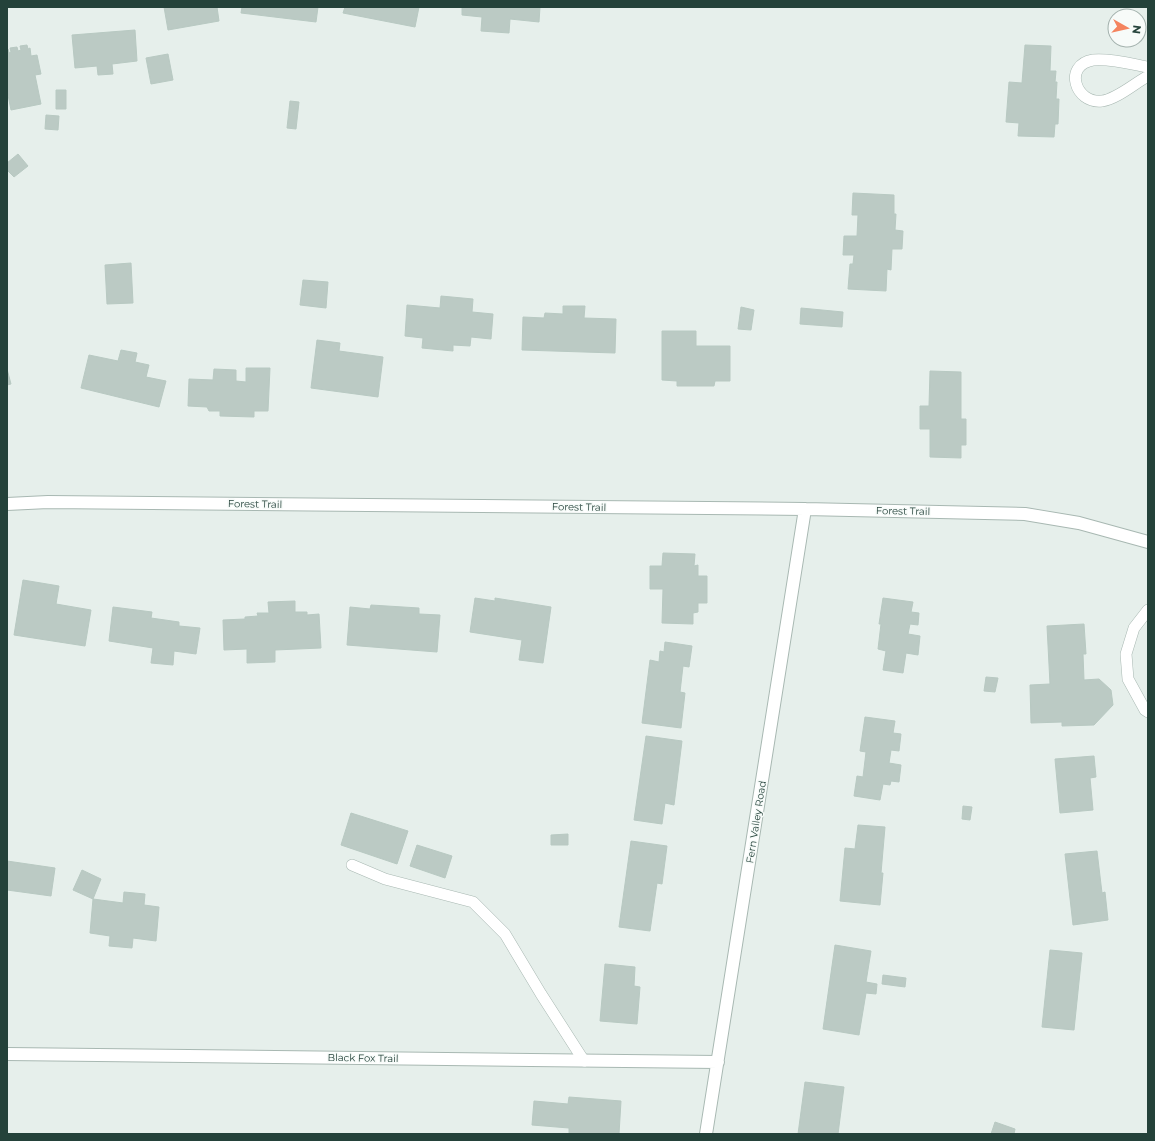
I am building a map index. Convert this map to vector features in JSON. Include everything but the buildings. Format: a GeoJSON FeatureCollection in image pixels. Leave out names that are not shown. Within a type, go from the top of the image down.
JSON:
{"type":"FeatureCollection","features":[{"type":"Feature","properties":{"kind":"street","name":"Forest Trail"},"geometry":{"type":"LineString","coordinates":[[7,504],[48,502],[805,509],[1025,514],[1079,523],[1148,542]]}},
{"type":"Feature","properties":{"kind":"street","name":"Fern Valley Road"},"geometry":{"type":"LineString","coordinates":[[706,1134],[805,509]]}},
{"type":"Feature","properties":{"kind":"street","name":"Black Fox Trail"},"geometry":{"type":"LineString","coordinates":[[7,1054],[718,1062]]}},
{"type":"Feature","properties":{"kind":"lane"},"geometry":{"type":"LineString","coordinates":[[1148,67],[1109,60],[1093,60],[1084,63],[1076,71],[1075,82],[1077,89],[1083,96],[1101,101],[1111,99],[1148,76]]}},
{"type":"Feature","properties":{"kind":"lane"},"geometry":{"type":"LineString","coordinates":[[1148,610],[1134,628],[1126,654],[1128,680],[1145,710],[1148,712]]}},
{"type":"Feature","properties":{"kind":"lane"},"geometry":{"type":"LineString","coordinates":[[352,864],[386,878],[473,902],[506,934],[541,994],[584,1060]]}}]}
